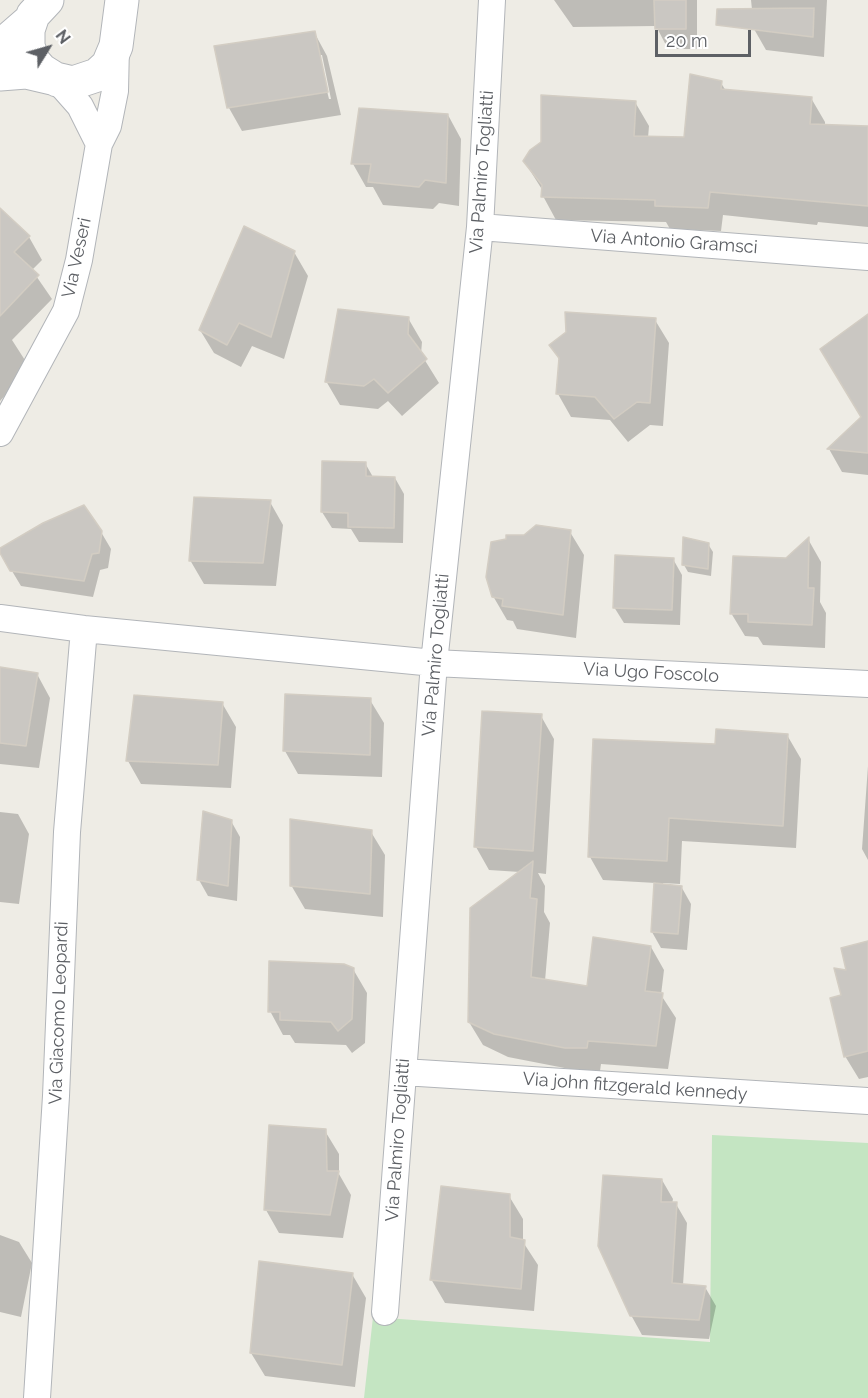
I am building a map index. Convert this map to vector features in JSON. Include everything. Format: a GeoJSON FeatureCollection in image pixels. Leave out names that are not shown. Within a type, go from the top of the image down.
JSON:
{"type":"FeatureCollection","features":[{"type":"Feature","properties":{"kind":"street"},"geometry":{"type":"LineString","coordinates":[[0,74],[26,72],[73,83],[97,75],[108,65],[118,25],[112,15],[96,0]]}},
{"type":"Feature","properties":{"kind":"street","name":"Via Palmiro Togliatti"},"geometry":{"type":"LineString","coordinates":[[385,1312],[434,663],[480,227],[492,0]]}},
{"type":"Feature","properties":{"kind":"street"},"geometry":{"type":"LineString","coordinates":[[0,47],[39,10]]}},
{"type":"Feature","properties":{"kind":"street"},"geometry":{"type":"LineString","coordinates":[[39,10],[28,30],[28,46],[33,61],[41,70],[57,80],[80,106],[99,144]]}},
{"type":"Feature","properties":{"kind":"street","name":"Via Veseri"},"geometry":{"type":"LineString","coordinates":[[0,433],[66,311],[79,260],[99,144],[108,126],[115,91],[118,25]]}},
{"type":"Feature","properties":{"kind":"street","name":"Via Antonio Gramsci"},"geometry":{"type":"LineString","coordinates":[[480,227],[868,257]]}},
{"type":"Feature","properties":{"kind":"street"},"geometry":{"type":"LineString","coordinates":[[0,618],[84,629],[434,663]]}},
{"type":"Feature","properties":{"kind":"street","name":"Via Giacomo Leopardi"},"geometry":{"type":"LineString","coordinates":[[37,1398],[56,1096],[67,832],[84,629]]}},
{"type":"Feature","properties":{"kind":"street","name":"Via Ugo Foscolo"},"geometry":{"type":"LineString","coordinates":[[434,663],[868,684]]}},
{"type":"Feature","properties":{"kind":"street","name":"Via john fitzgerald kennedy"},"geometry":{"type":"LineString","coordinates":[[403,1072],[868,1101]]}},
{"type":"Feature","properties":{"kind":"green space"},"geometry":{"type":"Polygon","coordinates":[[[712,1135],[868,1143],[868,1398],[364,1398],[373,1317],[710,1342],[712,1135]]]}},
{"type":"Feature","properties":{"kind":"building"},"geometry":{"type":"Polygon","coordinates":[[[654,0],[686,0],[686,29],[655,29],[654,0]]]}},
{"type":"Feature","properties":{"kind":"building"},"geometry":{"type":"Polygon","coordinates":[[[814,8],[813,37],[716,25],[717,9],[814,8]]]}},
{"type":"Feature","properties":{"kind":"building"},"geometry":{"type":"Polygon","coordinates":[[[315,31],[328,92],[227,108],[214,46],[315,31]]]}},
{"type":"Feature","properties":{"kind":"building"},"geometry":{"type":"Polygon","coordinates":[[[690,74],[722,81],[721,89],[812,97],[810,124],[868,126],[868,206],[710,192],[708,208],[655,206],[655,200],[541,197],[542,185],[523,161],[530,150],[541,142],[541,95],[636,101],[634,136],[684,137],[690,74]]]}},
{"type":"Feature","properties":{"kind":"building"},"geometry":{"type":"Polygon","coordinates":[[[359,108],[448,114],[446,183],[425,180],[419,187],[368,182],[371,164],[351,164],[359,108]]]}},
{"type":"Feature","properties":{"kind":"building"},"geometry":{"type":"Polygon","coordinates":[[[0,208],[30,236],[14,252],[39,275],[0,316],[0,208]]]}},
{"type":"Feature","properties":{"kind":"building"},"geometry":{"type":"Polygon","coordinates":[[[244,226],[295,251],[271,337],[239,323],[227,345],[199,330],[244,226]]]}},
{"type":"Feature","properties":{"kind":"building"},"geometry":{"type":"Polygon","coordinates":[[[338,309],[409,317],[408,334],[427,359],[388,393],[374,379],[364,386],[325,382],[338,309]]]}},
{"type":"Feature","properties":{"kind":"building"},"geometry":{"type":"Polygon","coordinates":[[[565,312],[656,318],[650,403],[637,402],[614,419],[595,397],[556,394],[559,358],[549,345],[566,332],[565,312]]]}},
{"type":"Feature","properties":{"kind":"building"},"geometry":{"type":"Polygon","coordinates":[[[868,314],[868,453],[827,449],[861,417],[820,349],[868,314]]]}},
{"type":"Feature","properties":{"kind":"building"},"geometry":{"type":"Polygon","coordinates":[[[322,461],[366,462],[366,476],[395,477],[394,528],[348,527],[348,513],[321,512],[322,461]]]}},
{"type":"Feature","properties":{"kind":"building"},"geometry":{"type":"Polygon","coordinates":[[[194,497],[271,500],[263,563],[189,561],[194,497]]]}},
{"type":"Feature","properties":{"kind":"building"},"geometry":{"type":"Polygon","coordinates":[[[84,505],[102,531],[99,553],[92,554],[84,581],[10,571],[0,553],[0,548],[43,523],[84,505]]]}},
{"type":"Feature","properties":{"kind":"building"},"geometry":{"type":"Polygon","coordinates":[[[536,525],[571,530],[563,615],[502,606],[503,599],[492,597],[486,577],[491,542],[506,539],[506,535],[524,535],[536,525]]]}},
{"type":"Feature","properties":{"kind":"building"},"geometry":{"type":"Polygon","coordinates":[[[683,537],[709,543],[708,569],[682,565],[683,537]]]}},
{"type":"Feature","properties":{"kind":"building"},"geometry":{"type":"Polygon","coordinates":[[[809,537],[808,588],[814,588],[812,625],[748,622],[748,614],[730,614],[733,556],[786,558],[809,537]]]}},
{"type":"Feature","properties":{"kind":"building"},"geometry":{"type":"Polygon","coordinates":[[[615,555],[674,558],[672,610],[613,608],[615,555]]]}},
{"type":"Feature","properties":{"kind":"building"},"geometry":{"type":"Polygon","coordinates":[[[0,667],[38,673],[26,746],[0,743],[0,667]]]}},
{"type":"Feature","properties":{"kind":"building"},"geometry":{"type":"Polygon","coordinates":[[[285,694],[371,698],[370,755],[283,751],[285,694]]]}},
{"type":"Feature","properties":{"kind":"building"},"geometry":{"type":"Polygon","coordinates":[[[134,695],[223,702],[218,765],[126,761],[134,695]]]}},
{"type":"Feature","properties":{"kind":"building"},"geometry":{"type":"Polygon","coordinates":[[[482,711],[542,714],[533,851],[474,847],[482,711]]]}},
{"type":"Feature","properties":{"kind":"building"},"geometry":{"type":"Polygon","coordinates":[[[716,729],[788,734],[783,826],[669,818],[667,861],[588,857],[593,739],[715,744],[716,729]]]}},
{"type":"Feature","properties":{"kind":"building"},"geometry":{"type":"Polygon","coordinates":[[[203,811],[232,820],[228,886],[197,880],[203,811]]]}},
{"type":"Feature","properties":{"kind":"building"},"geometry":{"type":"Polygon","coordinates":[[[290,819],[372,830],[370,894],[290,886],[290,819]]]}},
{"type":"Feature","properties":{"kind":"building"},"geometry":{"type":"Polygon","coordinates":[[[533,861],[530,898],[537,899],[531,977],[587,986],[593,937],[651,946],[645,991],[663,993],[656,1046],[588,1041],[587,1048],[565,1048],[494,1034],[468,1022],[470,908],[533,861]]]}},
{"type":"Feature","properties":{"kind":"building"},"geometry":{"type":"Polygon","coordinates":[[[654,883],[682,886],[678,934],[651,932],[654,883]]]}},
{"type":"Feature","properties":{"kind":"building"},"geometry":{"type":"Polygon","coordinates":[[[868,941],[868,1051],[844,1057],[830,998],[841,995],[834,968],[846,970],[841,948],[868,941]]]}},
{"type":"Feature","properties":{"kind":"building"},"geometry":{"type":"Polygon","coordinates":[[[269,961],[344,964],[354,968],[352,1019],[338,1031],[331,1022],[280,1020],[280,1012],[268,1012],[269,961]]]}},
{"type":"Feature","properties":{"kind":"building"},"geometry":{"type":"Polygon","coordinates":[[[269,1125],[326,1129],[327,1171],[339,1171],[330,1215],[264,1210],[269,1125]]]}},
{"type":"Feature","properties":{"kind":"building"},"geometry":{"type":"Polygon","coordinates":[[[603,1175],[662,1179],[661,1202],[677,1202],[672,1283],[706,1286],[699,1320],[630,1316],[598,1246],[603,1175]]]}},
{"type":"Feature","properties":{"kind":"building"},"geometry":{"type":"Polygon","coordinates":[[[441,1186],[510,1194],[510,1237],[525,1240],[521,1289],[430,1280],[441,1186]]]}},
{"type":"Feature","properties":{"kind":"building"},"geometry":{"type":"Polygon","coordinates":[[[259,1261],[353,1273],[342,1365],[250,1353],[259,1261]]]}}]}
